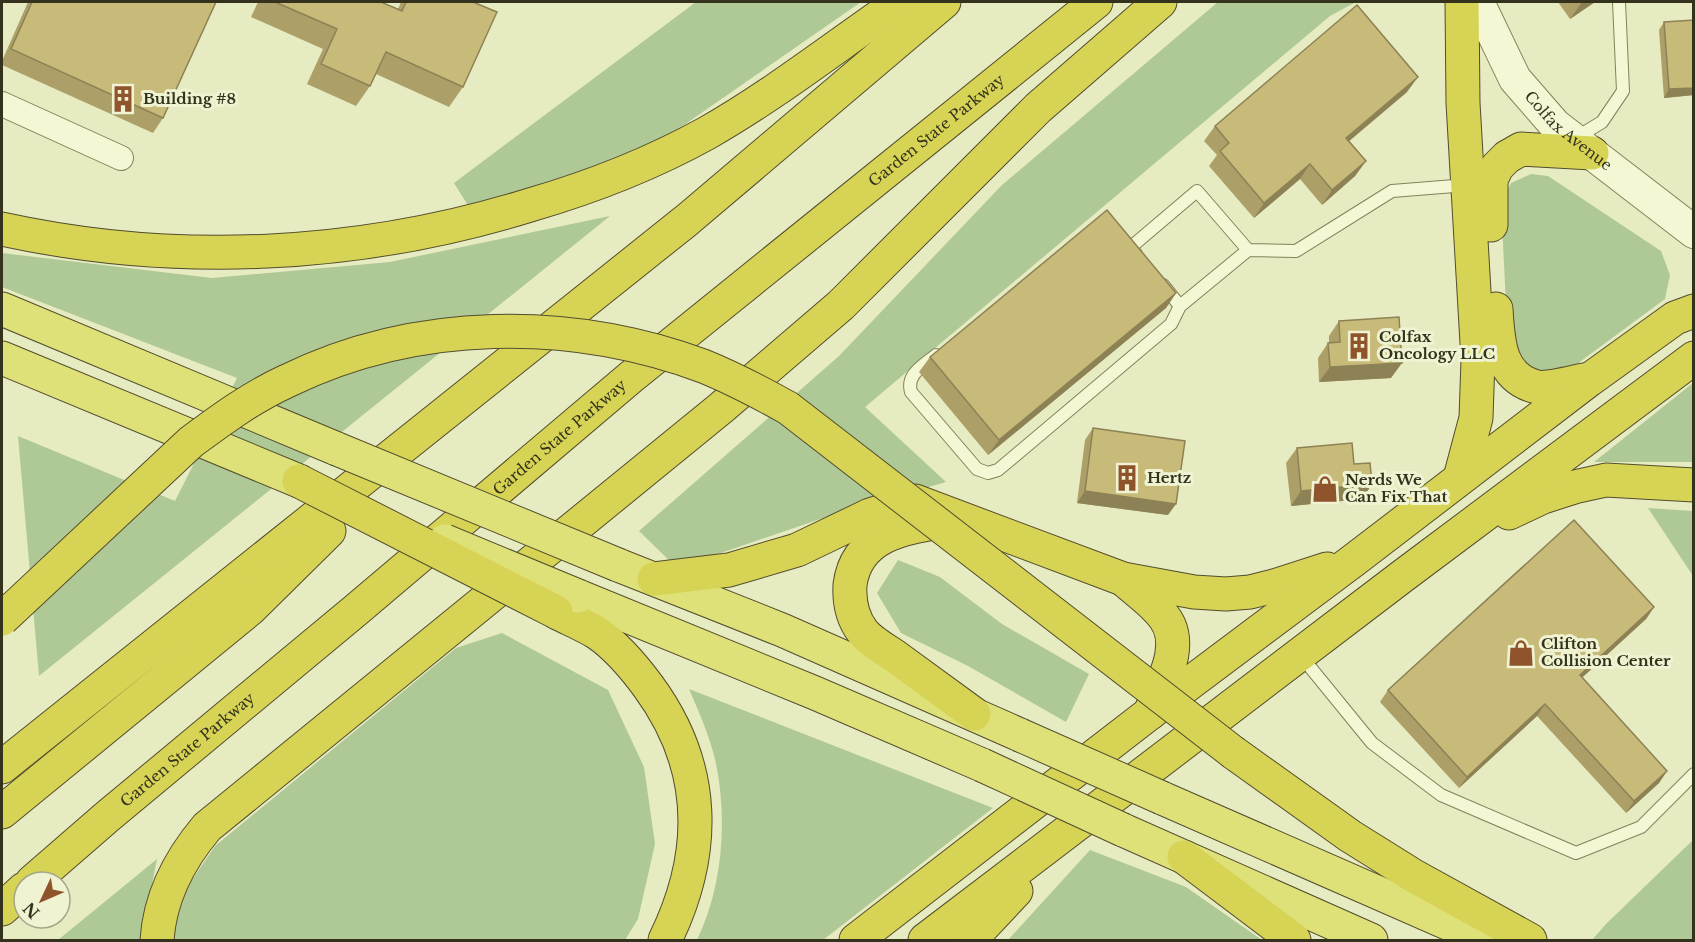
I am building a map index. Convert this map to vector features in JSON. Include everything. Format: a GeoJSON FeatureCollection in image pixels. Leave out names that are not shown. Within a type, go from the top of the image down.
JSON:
{"type":"FeatureCollection","features":[{"type":"Feature","properties":{"kind":"highway"},"geometry":{"type":"LineString","coordinates":[[2,229],[107,246],[238,252],[353,244],[411,236],[487,218],[576,192],[666,154],[746,109],[893,7],[911,2]]}},
{"type":"Feature","properties":{"kind":"highway"},"geometry":{"type":"LineString","coordinates":[[2,767],[687,220],[944,2]]}},
{"type":"Feature","properties":{"kind":"highway","name":"Garden State Parkway"},"geometry":{"type":"LineString","coordinates":[[46,870],[632,377],[1096,2]]}},
{"type":"Feature","properties":{"kind":"highway"},"geometry":{"type":"LineString","coordinates":[[157,940],[164,898],[175,872],[189,848],[207,827],[721,408],[841,305],[1038,108],[1160,2]]}},
{"type":"Feature","properties":{"kind":"highway"},"geometry":{"type":"LineString","coordinates":[[1460,478],[1476,418],[1478,372],[1463,103],[1462,2]]}},
{"type":"Feature","properties":{"kind":"highway"},"geometry":{"type":"LineString","coordinates":[[1582,146],[1521,149],[1507,157],[1497,167],[1491,180],[1490,199],[1498,345],[1503,360],[1510,370],[1523,380],[1538,387],[1589,380]]}},
{"type":"Feature","properties":{"kind":"highway"},"geometry":{"type":"LineString","coordinates":[[2,309],[618,565],[782,630],[1485,940]]}},
{"type":"Feature","properties":{"kind":"highway"},"geometry":{"type":"LineString","coordinates":[[856,940],[1150,713],[1589,380],[1675,318],[1694,311]]}},
{"type":"Feature","properties":{"kind":"highway"},"geometry":{"type":"LineString","coordinates":[[2,619],[191,442],[221,419],[286,381],[347,356],[426,338],[473,332],[520,331],[567,334],[614,341],[659,352],[704,367],[788,408],[1234,753],[1359,842],[1414,876],[1530,940]]}},
{"type":"Feature","properties":{"kind":"highway"},"geometry":{"type":"LineString","coordinates":[[2,358],[299,481],[567,604],[804,689],[982,765],[1371,940]]}},
{"type":"Feature","properties":{"kind":"highway"},"geometry":{"type":"LineString","coordinates":[[925,940],[1404,575],[1694,358]]}},
{"type":"Feature","properties":{"kind":"highway"},"geometry":{"type":"LineString","coordinates":[[2,812],[250,609],[454,407]]}},
{"type":"Feature","properties":{"kind":"highway"},"geometry":{"type":"LineString","coordinates":[[1404,575],[1510,513],[1543,497],[1574,487],[1606,480],[1694,485]]}},
{"type":"Feature","properties":{"kind":"highway"},"geometry":{"type":"LineString","coordinates":[[654,579],[729,570],[797,550],[870,515],[915,501],[1122,579],[1194,592],[1226,594],[1250,592],[1354,560]]}},
{"type":"Feature","properties":{"kind":"highway"},"geometry":{"type":"LineString","coordinates":[[961,519],[898,530],[871,544],[854,569],[850,596],[852,610],[865,634],[974,714]]}},
{"type":"Feature","properties":{"kind":"highway"},"geometry":{"type":"LineString","coordinates":[[1122,579],[1164,617],[1171,628],[1172,658],[1150,713]]}},
{"type":"Feature","properties":{"kind":"highway"},"geometry":{"type":"LineString","coordinates":[[567,604],[620,653],[641,676],[659,701],[675,731],[687,763],[695,796],[692,857],[674,922],[664,940]]}},
{"type":"Feature","properties":{"kind":"highway"},"geometry":{"type":"LineString","coordinates":[[970,940],[1080,822]]}},
{"type":"Feature","properties":{"kind":"highway"},"geometry":{"type":"LineString","coordinates":[[1184,857],[1294,940]]}},
{"type":"Feature","properties":{"kind":"street","name":"Colfax Avenue"},"geometry":{"type":"LineString","coordinates":[[1478,2],[1515,79],[1555,125],[1694,232]]}},
{"type":"Feature","properties":{"kind":"street"},"geometry":{"type":"LineString","coordinates":[[2,104],[121,158]]}},
{"type":"Feature","properties":{"kind":"lane"},"geometry":{"type":"LineString","coordinates":[[1582,146],[1623,91],[1619,2]]}},
{"type":"Feature","properties":{"kind":"lane"},"geometry":{"type":"LineString","coordinates":[[949,344],[912,375],[909,383],[911,392],[977,469],[988,473],[998,470],[1172,324],[1180,306],[1248,250],[1296,251],[1392,191],[1468,185]]}},
{"type":"Feature","properties":{"kind":"lane"},"geometry":{"type":"LineString","coordinates":[[1180,306],[1127,242],[1197,191],[1248,250]]}},
{"type":"Feature","properties":{"kind":"lane"},"geometry":{"type":"LineString","coordinates":[[1300,655],[1372,743],[1441,795],[1576,854],[1641,827],[1694,774]]}},
{"type":"Feature","properties":{"kind":"green space"},"geometry":{"type":"Polygon","coordinates":[[[696,2],[861,2],[648,150],[469,207],[454,183],[696,2]]]}},
{"type":"Feature","properties":{"kind":"green space"},"geometry":{"type":"Polygon","coordinates":[[[1218,2],[1356,2],[1330,16],[865,407],[946,482],[826,517],[677,568],[639,531],[839,356],[1002,185],[1218,2]]]}},
{"type":"Feature","properties":{"kind":"green space"},"geometry":{"type":"Polygon","coordinates":[[[1531,174],[1548,176],[1661,251],[1670,275],[1665,299],[1558,378],[1536,378],[1508,346],[1501,202],[1511,183],[1531,174]]]}},
{"type":"Feature","properties":{"kind":"green space"},"geometry":{"type":"Polygon","coordinates":[[[610,216],[39,676],[18,436],[175,501],[237,378],[2,287],[2,253],[212,278],[390,262],[610,216]]]}},
{"type":"Feature","properties":{"kind":"green space"},"geometry":{"type":"Polygon","coordinates":[[[1693,383],[1693,462],[1594,462],[1693,383]]]}},
{"type":"Feature","properties":{"kind":"green space"},"geometry":{"type":"Polygon","coordinates":[[[1648,508],[1693,511],[1693,576],[1648,508]]]}},
{"type":"Feature","properties":{"kind":"green space"},"geometry":{"type":"Polygon","coordinates":[[[898,560],[940,577],[1002,624],[1089,674],[1066,722],[968,666],[901,633],[877,593],[898,560]]]}},
{"type":"Feature","properties":{"kind":"green space"},"geometry":{"type":"Polygon","coordinates":[[[502,633],[608,690],[644,767],[655,844],[638,919],[625,940],[172,940],[172,909],[215,846],[456,648],[502,633]]]}},
{"type":"Feature","properties":{"kind":"green space"},"geometry":{"type":"Polygon","coordinates":[[[689,689],[993,808],[823,940],[697,940],[706,919],[718,875],[722,828],[719,782],[713,750],[689,689]]]}},
{"type":"Feature","properties":{"kind":"green space"},"geometry":{"type":"Polygon","coordinates":[[[1693,840],[1693,940],[1592,940],[1606,924],[1693,840]]]}},
{"type":"Feature","properties":{"kind":"green space"},"geometry":{"type":"Polygon","coordinates":[[[1090,850],[1186,887],[1262,940],[1008,940],[1090,850]]]}},
{"type":"Feature","properties":{"kind":"green space"},"geometry":{"type":"Polygon","coordinates":[[[157,859],[141,940],[58,940],[157,859]]]}},
{"type":"Feature","properties":{"kind":"building","name":"Building #8"},"geometry":{"type":"Polygon","coordinates":[[[32,2],[216,2],[163,118],[11,49],[32,2]]]}},
{"type":"Feature","properties":{"kind":"building"},"geometry":{"type":"Polygon","coordinates":[[[275,2],[381,2],[402,11],[406,2],[473,2],[497,12],[463,87],[386,52],[370,86],[321,64],[337,29],[275,2]]]}},
{"type":"Feature","properties":{"kind":"building"},"geometry":{"type":"Polygon","coordinates":[[[1357,5],[1418,77],[1346,138],[1366,161],[1332,190],[1310,164],[1264,203],[1220,151],[1229,143],[1215,126],[1357,5]]]}},
{"type":"Feature","properties":{"kind":"building"},"geometry":{"type":"Polygon","coordinates":[[[1694,20],[1694,88],[1669,89],[1664,22],[1694,20]]]}},
{"type":"Feature","properties":{"kind":"building"},"geometry":{"type":"Polygon","coordinates":[[[1107,210],[1176,293],[999,440],[930,357],[1107,210]]]}},
{"type":"Feature","properties":{"kind":"building"},"geometry":{"type":"Polygon","coordinates":[[[1399,317],[1402,363],[1330,367],[1328,343],[1340,342],[1339,321],[1399,317]]]}},
{"type":"Feature","properties":{"kind":"building","name":"Hertz"},"geometry":{"type":"Polygon","coordinates":[[[1093,428],[1185,441],[1176,504],[1085,491],[1093,428]]]}},
{"type":"Feature","properties":{"kind":"building"},"geometry":{"type":"Polygon","coordinates":[[[1352,443],[1354,464],[1370,463],[1372,484],[1301,491],[1297,448],[1352,443]]]}},
{"type":"Feature","properties":{"kind":"building","name":"Clifton Collision Center"},"geometry":{"type":"Polygon","coordinates":[[[1574,520],[1654,607],[1580,675],[1667,771],[1634,801],[1545,704],[1467,777],[1388,690],[1574,520]]]}},
{"type":"Feature","properties":{"kind":"place","name":"Building #8"},"geometry":{"type":"Point","coordinates":[123,99]}},
{"type":"Feature","properties":{"kind":"place","name":"Colfax Oncology LLC"},"geometry":{"type":"Point","coordinates":[1359,346]}},
{"type":"Feature","properties":{"kind":"place","name":"Hertz"},"geometry":{"type":"Point","coordinates":[1127,478]}},
{"type":"Feature","properties":{"kind":"place","name":"Nerds We Can Fix That"},"geometry":{"type":"Point","coordinates":[1325,489]}},
{"type":"Feature","properties":{"kind":"place","name":"Clifton Collision Center"},"geometry":{"type":"Point","coordinates":[1521,653]}}]}
